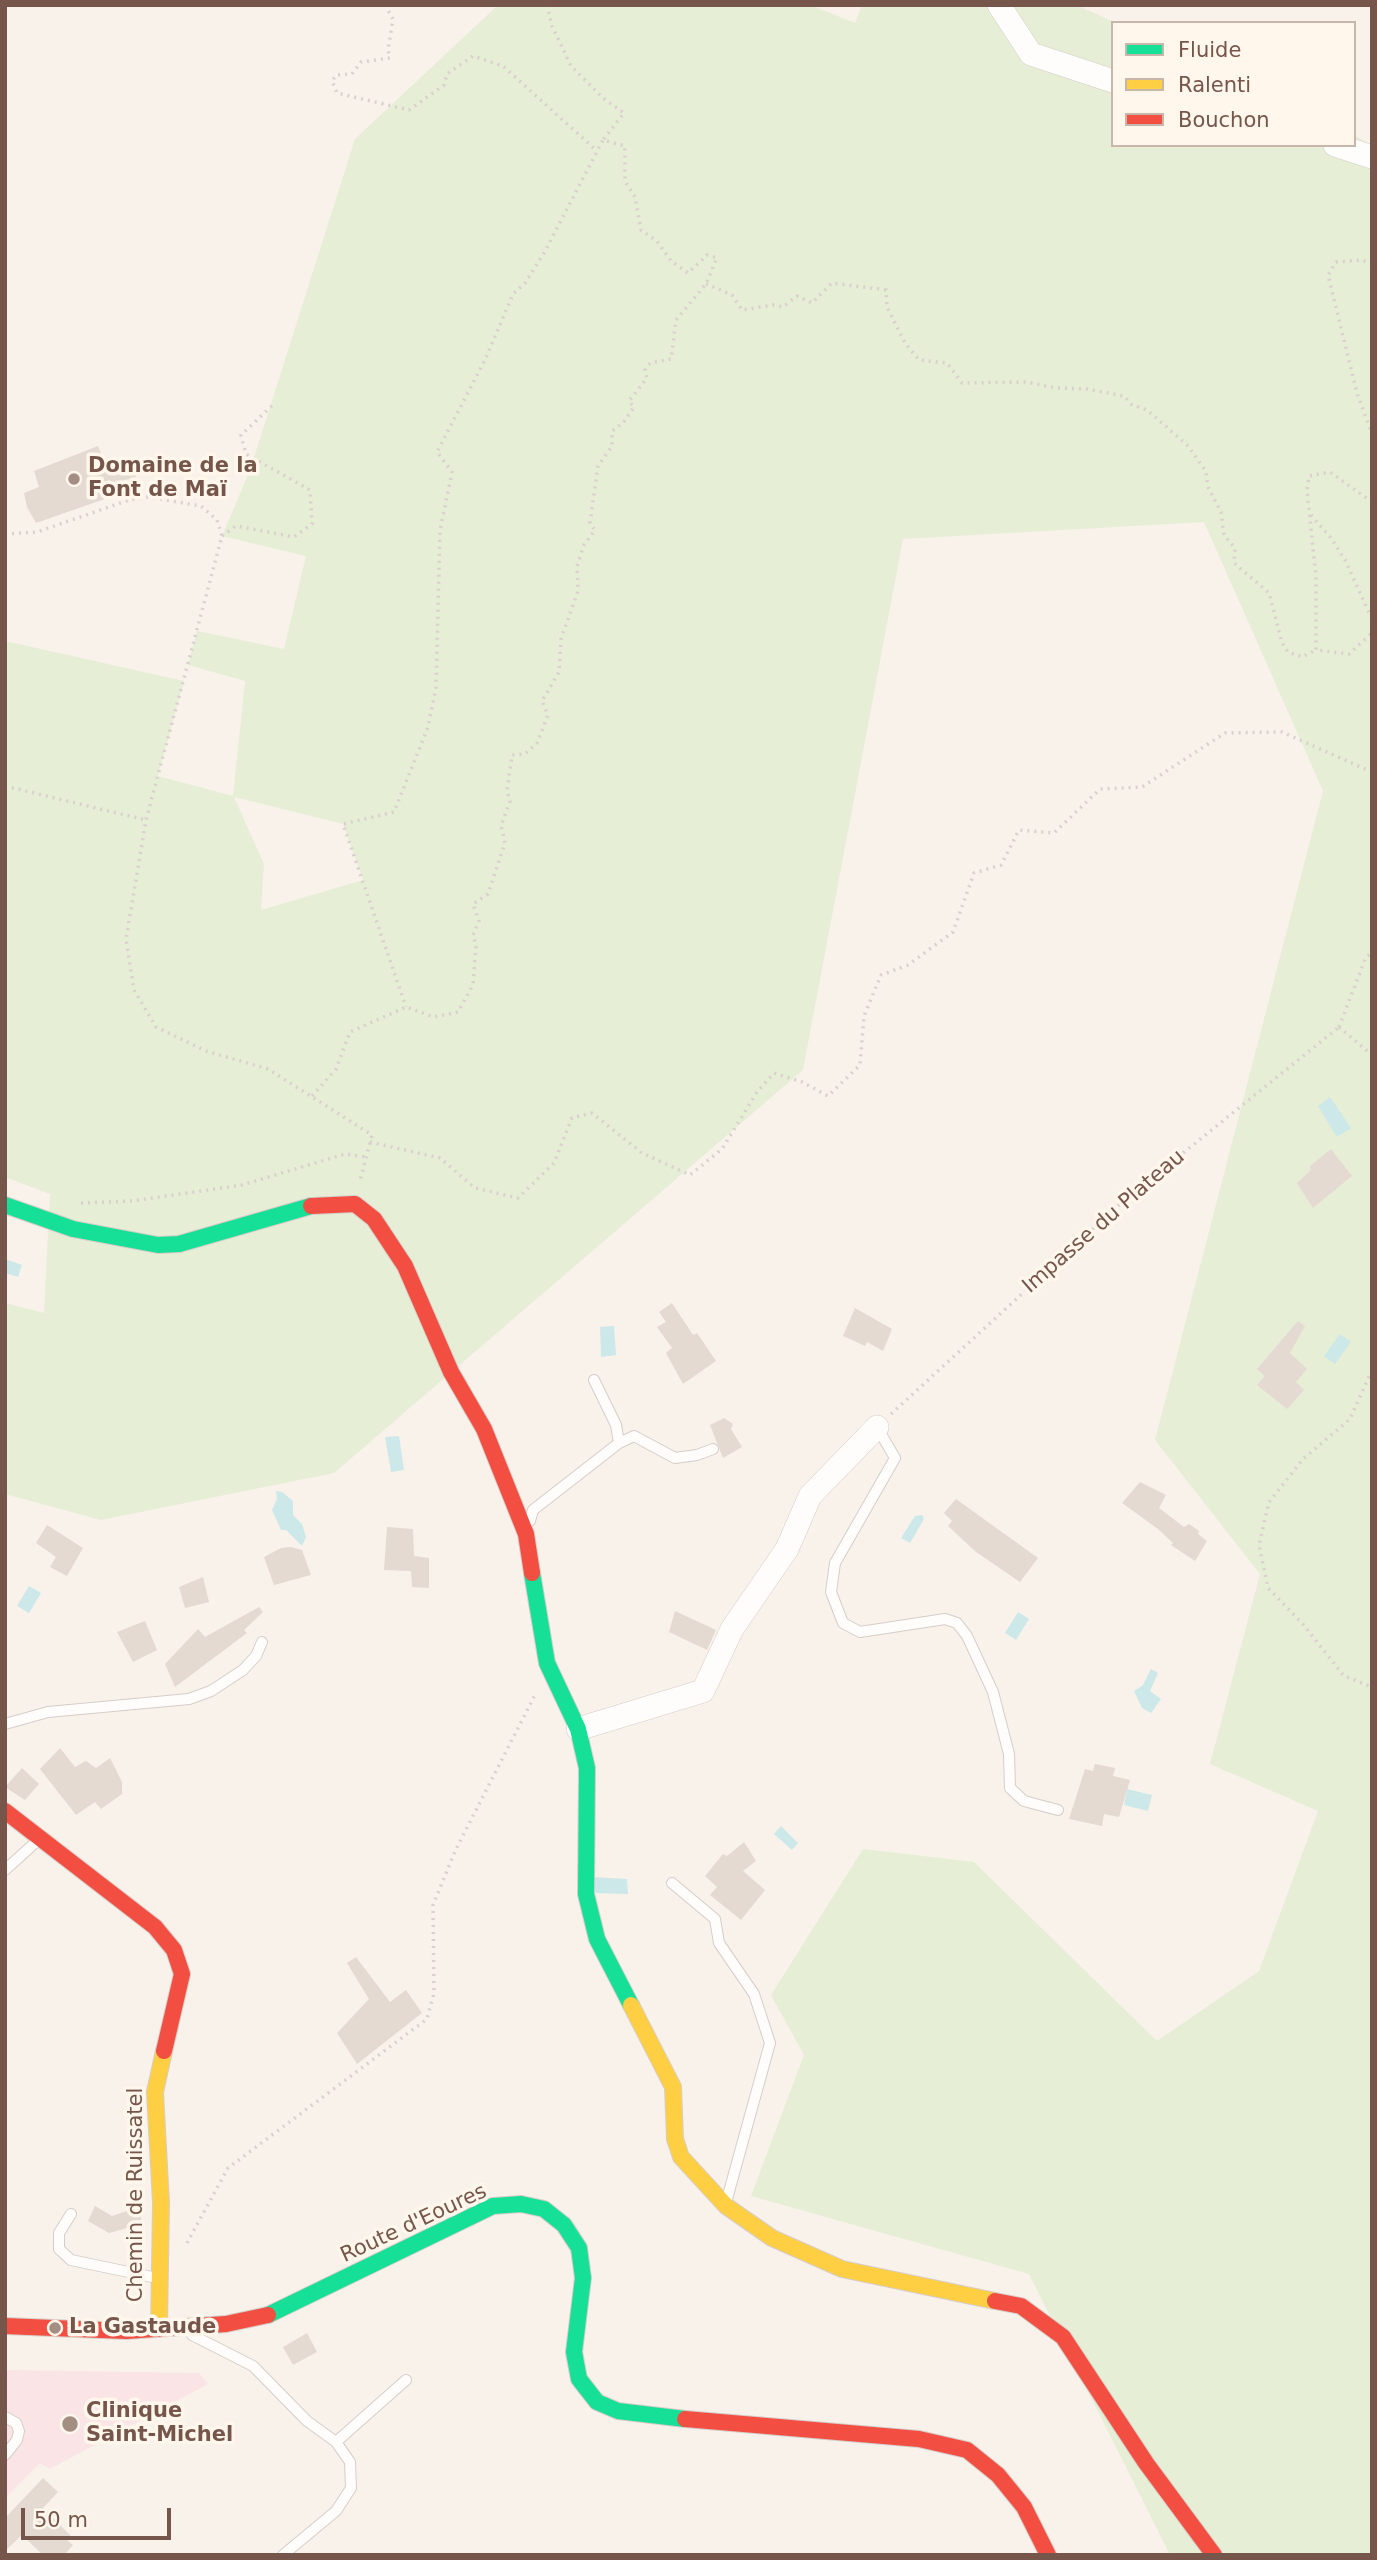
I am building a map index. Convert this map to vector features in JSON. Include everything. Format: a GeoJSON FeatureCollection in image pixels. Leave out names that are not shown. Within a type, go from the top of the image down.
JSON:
{"type":"FeatureCollection","features":[{"type":"Feature","properties":{"kind":"street"},"geometry":{"type":"LineString","coordinates":[[999,5],[1031,54],[1111,80]]}},
{"type":"Feature","properties":{"kind":"street"},"geometry":{"type":"LineString","coordinates":[[1341,147],[1372,157]]}},
{"type":"Feature","properties":{"kind":"street"},"geometry":{"type":"LineString","coordinates":[[5,1205],[73,1229],[158,1245],[179,1244],[318,1204],[355,1204],[374,1219],[405,1266],[451,1372],[484,1429],[526,1534],[547,1664],[578,1729],[587,1768],[586,1894],[597,1939],[673,2087],[675,2139],[681,2157],[726,2206],[772,2238],[842,2269],[919,2282],[1021,2306],[1063,2337],[1146,2463],[1214,2555]]}},
{"type":"Feature","properties":{"kind":"street"},"geometry":{"type":"LineString","coordinates":[[578,1729],[703,1691],[732,1629],[787,1549],[810,1496],[877,1427]]}},
{"type":"Feature","properties":{"kind":"street","name":"Chemin de Ruissatel"},"geometry":{"type":"LineString","coordinates":[[5,1811],[155,1927],[174,1950],[182,1974],[155,2092],[160,2203],[159,2328]]}},
{"type":"Feature","properties":{"kind":"street","name":"Route d'Eoures"},"geometry":{"type":"LineString","coordinates":[[5,2326],[126,2330],[226,2324],[275,2313],[493,2206],[521,2204],[544,2209],[564,2225],[579,2248],[583,2278],[574,2352],[579,2379],[597,2402],[618,2411],[658,2417],[919,2439],[967,2450],[998,2475],[1024,2507],[1048,2555]]}},
{"type":"Feature","properties":{"kind":"lane"},"geometry":{"type":"LineString","coordinates":[[594,1380],[616,1425],[619,1443]]}},
{"type":"Feature","properties":{"kind":"lane"},"geometry":{"type":"LineString","coordinates":[[877,1427],[895,1458],[835,1563],[831,1592],[843,1623],[860,1632],[945,1619],[957,1623],[967,1636],[993,1692],[1009,1754],[1010,1788],[1024,1801],[1058,1810]]}},
{"type":"Feature","properties":{"kind":"lane"},"geometry":{"type":"LineString","coordinates":[[526,1534],[533,1510],[619,1443],[634,1436],[675,1458],[697,1455],[713,1449]]}},
{"type":"Feature","properties":{"kind":"lane"},"geometry":{"type":"LineString","coordinates":[[5,1724],[48,1712],[189,1699],[211,1691],[243,1670],[256,1656],[262,1642]]}},
{"type":"Feature","properties":{"kind":"lane"},"geometry":{"type":"LineString","coordinates":[[5,1870],[39,1839]]}},
{"type":"Feature","properties":{"kind":"lane"},"geometry":{"type":"LineString","coordinates":[[672,1883],[715,1919],[719,1943],[754,1994],[770,2043],[726,2206]]}},
{"type":"Feature","properties":{"kind":"lane"},"geometry":{"type":"LineString","coordinates":[[71,2214],[59,2233],[59,2249],[71,2260],[160,2278]]}},
{"type":"Feature","properties":{"kind":"lane"},"geometry":{"type":"LineString","coordinates":[[177,2327],[253,2366],[307,2421],[335,2442],[350,2462],[351,2488],[336,2511],[284,2555]]}},
{"type":"Feature","properties":{"kind":"lane"},"geometry":{"type":"LineString","coordinates":[[335,2442],[406,2380]]}},
{"type":"Feature","properties":{"kind":"lane"},"geometry":{"type":"LineString","coordinates":[[5,2417],[16,2423],[19,2431],[17,2440],[5,2455]]}},
{"type":"Feature","properties":{"kind":"path"},"geometry":{"type":"LineString","coordinates":[[385,5],[393,19],[387,50],[390,58],[361,62],[352,74],[336,75],[332,81],[337,93],[409,110],[444,85],[447,74],[473,56],[503,66],[597,151]]}},
{"type":"Feature","properties":{"kind":"path"},"geometry":{"type":"LineString","coordinates":[[406,1007],[343,824],[394,812],[428,727],[436,688],[440,531],[452,472],[436,452],[485,360],[513,294],[524,283],[544,253],[603,140],[624,113],[603,98],[571,66],[552,26],[547,5]]}},
{"type":"Feature","properties":{"kind":"path"},"geometry":{"type":"LineString","coordinates":[[312,1096],[336,1069],[350,1032],[406,1007],[434,1017],[458,1012],[473,985],[476,945],[473,934],[479,921],[473,904],[488,894],[505,843],[501,827],[510,801],[507,792],[512,755],[525,754],[537,743],[548,715],[542,701],[559,672],[561,639],[578,592],[576,566],[584,545],[595,530],[590,523],[598,466],[612,446],[612,431],[623,423],[634,407],[629,401],[647,378],[645,370],[650,363],[671,359],[676,320],[706,284],[717,258],[707,255],[688,273],[671,261],[657,242],[641,230],[635,197],[625,181],[625,146],[603,140]]}},
{"type":"Feature","properties":{"kind":"path"},"geometry":{"type":"LineString","coordinates":[[1372,264],[1362,260],[1336,262],[1328,275],[1357,393],[1372,434]]}},
{"type":"Feature","properties":{"kind":"path"},"geometry":{"type":"LineString","coordinates":[[706,284],[732,295],[742,310],[773,305],[783,307],[797,296],[812,303],[832,283],[886,290],[887,307],[905,344],[919,360],[947,363],[962,383],[1027,382],[1124,396],[1131,404],[1147,410],[1187,445],[1206,471],[1208,487],[1218,503],[1224,535],[1235,548],[1234,563],[1269,593],[1282,643],[1288,652],[1302,657],[1316,650],[1349,654],[1372,633]]}},
{"type":"Feature","properties":{"kind":"path"},"geometry":{"type":"LineString","coordinates":[[222,536],[236,526],[295,537],[312,524],[310,490],[246,454],[241,435],[275,403]]}},
{"type":"Feature","properties":{"kind":"path"},"geometry":{"type":"LineString","coordinates":[[1316,650],[1316,578],[1309,514],[1309,476],[1330,472],[1359,496],[1372,502]]}},
{"type":"Feature","properties":{"kind":"path"},"geometry":{"type":"LineString","coordinates":[[5,534],[37,532],[132,499],[148,497],[201,506],[217,520],[222,536],[146,820],[127,939],[134,990],[156,1027],[206,1051],[268,1069],[372,1135],[355,1204]]}},
{"type":"Feature","properties":{"kind":"path"},"geometry":{"type":"LineString","coordinates":[[1309,514],[1331,538],[1345,560],[1372,619]]}},
{"type":"Feature","properties":{"kind":"path"},"geometry":{"type":"LineString","coordinates":[[370,1142],[440,1158],[475,1188],[517,1198],[554,1163],[572,1118],[592,1113],[642,1153],[690,1175],[722,1149],[757,1092],[774,1073],[802,1082],[828,1096],[860,1065],[864,1017],[881,975],[908,964],[953,932],[974,873],[1001,865],[1019,830],[1054,833],[1100,789],[1142,787],[1225,733],[1282,732],[1372,772]]}},
{"type":"Feature","properties":{"kind":"path"},"geometry":{"type":"LineString","coordinates":[[5,786],[146,820]]}},
{"type":"Feature","properties":{"kind":"path"},"geometry":{"type":"LineString","coordinates":[[1372,953],[1366,957],[1339,1027],[1372,1055]]}},
{"type":"Feature","properties":{"kind":"path","name":"Impasse du Plateau"},"geometry":{"type":"LineString","coordinates":[[877,1427],[1119,1204],[1339,1027]]}},
{"type":"Feature","properties":{"kind":"path"},"geometry":{"type":"LineString","coordinates":[[79,1203],[132,1201],[242,1185],[345,1154],[366,1157]]}},
{"type":"Feature","properties":{"kind":"path"},"geometry":{"type":"LineString","coordinates":[[1372,1370],[1350,1419],[1303,1459],[1269,1502],[1259,1545],[1268,1588],[1302,1623],[1343,1676],[1372,1687]]}},
{"type":"Feature","properties":{"kind":"path"},"geometry":{"type":"LineString","coordinates":[[185,2247],[229,2168],[426,2019],[433,1993],[436,1958],[433,1906],[456,1849],[533,1698],[547,1664]]}},
{"type":"Feature","properties":{"kind":"shaded area","name":"Clinique Saint-Michel"},"geometry":{"type":"Polygon","coordinates":[[[5,2370],[199,2373],[208,2384],[50,2469],[40,2463],[5,2498],[5,2370]]]}},
{"type":"Feature","properties":{"kind":"green space"},"geometry":{"type":"Polygon","coordinates":[[[498,5],[810,5],[855,23],[862,5],[1076,5],[1112,21],[1111,147],[1356,147],[1356,136],[1372,146],[1372,2555],[1169,2553],[1029,2274],[751,2196],[804,2055],[771,1995],[863,1849],[974,1862],[1157,2041],[1259,1971],[1318,1811],[1210,1764],[1260,1574],[1155,1440],[1323,791],[1204,522],[903,539],[803,1070],[334,1473],[101,1520],[5,1494],[5,1303],[44,1313],[50,1194],[5,1177],[5,641],[184,681],[158,776],[233,796],[245,681],[188,665],[197,631],[284,649],[306,556],[222,536],[250,470],[355,139],[498,5]],[[234,797],[264,864],[261,910],[363,880],[343,824],[234,797]]]}},
{"type":"Feature","properties":{"kind":"water"},"geometry":{"type":"Polygon","coordinates":[[[1330,1097],[1351,1128],[1337,1137],[1318,1106],[1330,1097]]]}},
{"type":"Feature","properties":{"kind":"water"},"geometry":{"type":"Polygon","coordinates":[[[5,1259],[22,1265],[18,1277],[5,1273],[5,1259]]]}},
{"type":"Feature","properties":{"kind":"water"},"geometry":{"type":"Polygon","coordinates":[[[614,1326],[616,1355],[601,1357],[600,1327],[614,1326]]]}},
{"type":"Feature","properties":{"kind":"water"},"geometry":{"type":"Polygon","coordinates":[[[1340,1334],[1351,1342],[1335,1364],[1324,1356],[1340,1334]]]}},
{"type":"Feature","properties":{"kind":"water"},"geometry":{"type":"Polygon","coordinates":[[[399,1436],[404,1470],[391,1472],[385,1437],[399,1436]]]}},
{"type":"Feature","properties":{"kind":"water"},"geometry":{"type":"Polygon","coordinates":[[[276,1491],[282,1492],[293,1501],[293,1515],[302,1524],[306,1537],[302,1546],[286,1530],[281,1530],[272,1510],[277,1499],[276,1491]]]}},
{"type":"Feature","properties":{"kind":"water"},"geometry":{"type":"Polygon","coordinates":[[[922,1515],[924,1519],[910,1543],[901,1538],[915,1516],[922,1515]]]}},
{"type":"Feature","properties":{"kind":"water"},"geometry":{"type":"Polygon","coordinates":[[[29,1586],[41,1593],[29,1613],[17,1606],[29,1586]]]}},
{"type":"Feature","properties":{"kind":"water"},"geometry":{"type":"Polygon","coordinates":[[[1018,1612],[1029,1619],[1016,1640],[1005,1633],[1018,1612]]]}},
{"type":"Feature","properties":{"kind":"water"},"geometry":{"type":"Polygon","coordinates":[[[1151,1669],[1158,1673],[1150,1691],[1161,1699],[1151,1713],[1142,1708],[1134,1691],[1143,1685],[1151,1669]]]}},
{"type":"Feature","properties":{"kind":"water"},"geometry":{"type":"Polygon","coordinates":[[[1127,1789],[1152,1795],[1148,1811],[1124,1805],[1127,1789]]]}},
{"type":"Feature","properties":{"kind":"water"},"geometry":{"type":"Polygon","coordinates":[[[781,1826],[798,1843],[792,1850],[774,1834],[781,1826]]]}},
{"type":"Feature","properties":{"kind":"water"},"geometry":{"type":"Polygon","coordinates":[[[591,1877],[627,1879],[628,1894],[593,1893],[591,1877]]]}},
{"type":"Feature","properties":{"kind":"building","name":"Domaine de la Font de Maï"},"geometry":{"type":"Polygon","coordinates":[[[98,446],[106,466],[135,457],[136,477],[114,483],[119,494],[36,523],[27,507],[24,493],[39,487],[34,471],[98,446]]]}},
{"type":"Feature","properties":{"kind":"building"},"geometry":{"type":"Polygon","coordinates":[[[1331,1149],[1352,1176],[1313,1208],[1297,1183],[1311,1170],[1310,1166],[1331,1149]]]}},
{"type":"Feature","properties":{"kind":"building"},"geometry":{"type":"Polygon","coordinates":[[[672,1303],[693,1335],[697,1333],[716,1361],[683,1384],[666,1353],[672,1348],[657,1327],[666,1322],[659,1312],[672,1303]]]}},
{"type":"Feature","properties":{"kind":"building"},"geometry":{"type":"Polygon","coordinates":[[[855,1308],[892,1329],[883,1351],[867,1342],[865,1346],[843,1336],[855,1308]]]}},
{"type":"Feature","properties":{"kind":"building"},"geometry":{"type":"Polygon","coordinates":[[[1298,1321],[1305,1326],[1290,1353],[1307,1369],[1296,1382],[1304,1390],[1287,1409],[1257,1385],[1265,1376],[1257,1369],[1298,1321]]]}},
{"type":"Feature","properties":{"kind":"building"},"geometry":{"type":"Polygon","coordinates":[[[724,1418],[733,1424],[731,1429],[742,1447],[723,1458],[710,1425],[724,1418]]]}},
{"type":"Feature","properties":{"kind":"building"},"geometry":{"type":"Polygon","coordinates":[[[1140,1482],[1166,1495],[1159,1508],[1184,1527],[1189,1524],[1207,1541],[1195,1561],[1171,1545],[1173,1543],[1158,1529],[1122,1503],[1140,1482]]]}},
{"type":"Feature","properties":{"kind":"building"},"geometry":{"type":"Polygon","coordinates":[[[956,1499],[1038,1558],[1020,1582],[976,1552],[948,1526],[952,1521],[944,1513],[956,1499]]]}},
{"type":"Feature","properties":{"kind":"building"},"geometry":{"type":"Polygon","coordinates":[[[47,1525],[83,1548],[67,1576],[50,1567],[56,1557],[36,1543],[47,1525]]]}},
{"type":"Feature","properties":{"kind":"building"},"geometry":{"type":"Polygon","coordinates":[[[387,1527],[413,1529],[414,1556],[429,1558],[429,1588],[412,1587],[411,1571],[384,1570],[387,1527]]]}},
{"type":"Feature","properties":{"kind":"building"},"geometry":{"type":"Polygon","coordinates":[[[281,1548],[302,1550],[311,1575],[274,1585],[264,1557],[281,1548]]]}},
{"type":"Feature","properties":{"kind":"building"},"geometry":{"type":"Polygon","coordinates":[[[203,1577],[209,1602],[185,1608],[179,1587],[203,1577]]]}},
{"type":"Feature","properties":{"kind":"building"},"geometry":{"type":"Polygon","coordinates":[[[259,1607],[263,1612],[244,1630],[247,1633],[175,1687],[165,1664],[198,1629],[205,1637],[259,1607]]]}},
{"type":"Feature","properties":{"kind":"building"},"geometry":{"type":"Polygon","coordinates":[[[675,1611],[716,1630],[707,1650],[669,1632],[675,1611]]]}},
{"type":"Feature","properties":{"kind":"building"},"geometry":{"type":"Polygon","coordinates":[[[145,1621],[157,1650],[133,1662],[117,1632],[145,1621]]]}},
{"type":"Feature","properties":{"kind":"building"},"geometry":{"type":"Polygon","coordinates":[[[60,1748],[75,1767],[86,1761],[96,1768],[110,1758],[122,1782],[122,1794],[101,1809],[95,1802],[76,1815],[40,1769],[60,1748]]]}},
{"type":"Feature","properties":{"kind":"building"},"geometry":{"type":"Polygon","coordinates":[[[1095,1764],[1115,1768],[1113,1776],[1130,1780],[1119,1817],[1104,1814],[1102,1826],[1069,1819],[1085,1769],[1093,1771],[1095,1764]]]}},
{"type":"Feature","properties":{"kind":"building"},"geometry":{"type":"Polygon","coordinates":[[[22,1768],[39,1784],[25,1800],[5,1787],[22,1768]]]}},
{"type":"Feature","properties":{"kind":"building"},"geometry":{"type":"Polygon","coordinates":[[[744,1842],[756,1861],[743,1871],[765,1890],[741,1920],[710,1895],[717,1887],[705,1876],[723,1854],[727,1856],[744,1842]]]}},
{"type":"Feature","properties":{"kind":"building"},"geometry":{"type":"Polygon","coordinates":[[[356,1957],[390,2002],[406,1990],[422,2013],[357,2064],[337,2033],[369,1999],[347,1963],[356,1957]]]}},
{"type":"Feature","properties":{"kind":"building"},"geometry":{"type":"Polygon","coordinates":[[[95,2206],[112,2216],[139,2207],[142,2224],[109,2233],[88,2221],[95,2206]]]}},
{"type":"Feature","properties":{"kind":"building"},"geometry":{"type":"Polygon","coordinates":[[[307,2333],[317,2352],[293,2365],[283,2347],[307,2333]]]}},
{"type":"Feature","properties":{"kind":"building"},"geometry":{"type":"Polygon","coordinates":[[[43,2478],[58,2492],[43,2508],[71,2536],[67,2540],[73,2545],[64,2555],[43,2555],[22,2535],[5,2551],[5,2518],[43,2478]]]}},
{"type":"Feature","properties":{"kind":"traffic: fast"},"geometry":{"type":"LineString","coordinates":[[5,1205],[73,1229],[158,1245],[179,1244],[311,1206]]}},
{"type":"Feature","properties":{"kind":"traffic: fast"},"geometry":{"type":"LineString","coordinates":[[532,1573],[547,1663],[578,1729],[587,1768],[586,1894],[597,1939],[631,2005]]}},
{"type":"Feature","properties":{"kind":"traffic: fast"},"geometry":{"type":"LineString","coordinates":[[268,2315],[493,2206],[521,2204],[544,2209],[564,2225],[579,2248],[583,2278],[574,2352],[579,2379],[597,2402],[618,2411],[685,2419]]}},
{"type":"Feature","properties":{"kind":"traffic: slow"},"geometry":{"type":"LineString","coordinates":[[631,2005],[673,2087],[675,2139],[681,2157],[726,2206],[772,2238],[842,2269],[995,2301]]}},
{"type":"Feature","properties":{"kind":"traffic: slow"},"geometry":{"type":"LineString","coordinates":[[159,2328],[161,2203],[155,2092],[164,2051]]}},
{"type":"Feature","properties":{"kind":"traffic: jam"},"geometry":{"type":"LineString","coordinates":[[311,1206],[355,1204],[374,1219],[405,1266],[451,1372],[484,1429],[526,1534],[532,1573]]}},
{"type":"Feature","properties":{"kind":"traffic: jam"},"geometry":{"type":"LineString","coordinates":[[5,1811],[155,1927],[174,1950],[182,1974],[164,2051]]}},
{"type":"Feature","properties":{"kind":"traffic: jam"},"geometry":{"type":"LineString","coordinates":[[995,2301],[1021,2306],[1063,2337],[1146,2463],[1214,2555]]}},
{"type":"Feature","properties":{"kind":"traffic: jam"},"geometry":{"type":"LineString","coordinates":[[5,2326],[126,2331],[226,2324],[268,2315]]}},
{"type":"Feature","properties":{"kind":"traffic: jam"},"geometry":{"type":"LineString","coordinates":[[685,2419],[919,2439],[967,2450],[998,2475],[1024,2507],[1048,2555]]}},
{"type":"Feature","properties":{"kind":"place","name":"Domaine de la Font de Maï"},"geometry":{"type":"Point","coordinates":[74,479]}},
{"type":"Feature","properties":{"kind":"place","name":"La Gastaude"},"geometry":{"type":"Point","coordinates":[55,2328]}},
{"type":"Feature","properties":{"kind":"place","name":"Clinique Saint-Michel"},"geometry":{"type":"Point","coordinates":[70,2424]}}]}
